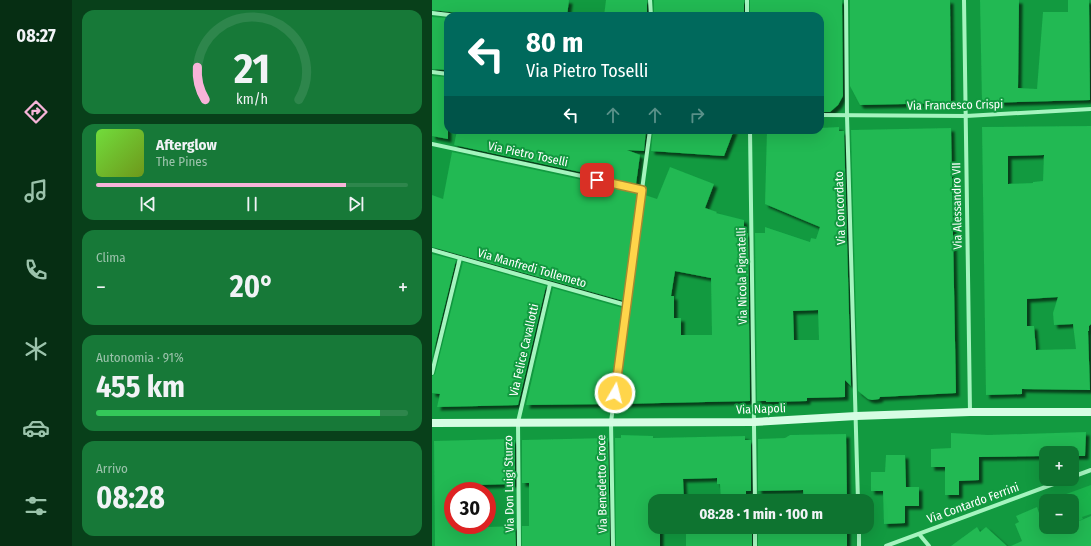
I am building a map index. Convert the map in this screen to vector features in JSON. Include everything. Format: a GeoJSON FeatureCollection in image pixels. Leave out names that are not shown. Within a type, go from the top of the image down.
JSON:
{"type":"FeatureCollection","features":[{"type":"Feature","properties":{"kind":"main road","name":"Via Napoli"},"geometry":{"type":"LineString","coordinates":[[432,423],[754,422],[856,416],[970,412],[1091,412]]}},
{"type":"Feature","properties":{"kind":"street"},"geometry":{"type":"LineString","coordinates":[[650,0],[651,12]]}},
{"type":"Feature","properties":{"kind":"street"},"geometry":{"type":"LineString","coordinates":[[746,0],[747,12]]}},
{"type":"Feature","properties":{"kind":"street","name":"Via Concordato"},"geometry":{"type":"LineString","coordinates":[[846,0],[847,116],[858,494]]}},
{"type":"Feature","properties":{"kind":"street","name":"Via Alessandro VII"},"geometry":{"type":"LineString","coordinates":[[964,0],[970,412]]}},
{"type":"Feature","properties":{"kind":"street"},"geometry":{"type":"LineString","coordinates":[[432,13],[444,14]]}},
{"type":"Feature","properties":{"kind":"street"},"geometry":{"type":"LineString","coordinates":[[432,72],[444,74]]}},
{"type":"Feature","properties":{"kind":"street","name":"Via Francesco Crispi"},"geometry":{"type":"LineString","coordinates":[[824,115],[966,116],[1091,109]]}},
{"type":"Feature","properties":{"kind":"street","name":"Via Benedetto Croce"},"geometry":{"type":"LineString","coordinates":[[613,546],[611,422],[649,134]]}},
{"type":"Feature","properties":{"kind":"street","name":"Via Nicola Pignatelli"},"geometry":{"type":"LineString","coordinates":[[750,134],[755,494]]}},
{"type":"Feature","properties":{"kind":"street","name":"Via Pietro Toselli"},"geometry":{"type":"LineString","coordinates":[[432,144],[642,190]]}},
{"type":"Feature","properties":{"kind":"street","name":"Via Manfredi Tollemeto"},"geometry":{"type":"LineString","coordinates":[[432,250],[626,305]]}},
{"type":"Feature","properties":{"kind":"street"},"geometry":{"type":"LineString","coordinates":[[432,372],[460,258]]}},
{"type":"Feature","properties":{"kind":"street","name":"Via Felice Cavallotti"},"geometry":{"type":"LineString","coordinates":[[518,422],[550,284]]}},
{"type":"Feature","properties":{"kind":"street","name":"Via Don Luigi Sturzo"},"geometry":{"type":"LineString","coordinates":[[518,422],[519,546]]}},
{"type":"Feature","properties":{"kind":"street"},"geometry":{"type":"LineString","coordinates":[[1079,474],[1091,470]]}},
{"type":"Feature","properties":{"kind":"street","name":"Via Contardo Ferrini"},"geometry":{"type":"LineString","coordinates":[[886,546],[1047,486]]}},
{"type":"Feature","properties":{"kind":"street"},"geometry":{"type":"LineString","coordinates":[[755,534],[755,546]]}},
{"type":"Feature","properties":{"kind":"street"},"geometry":{"type":"LineString","coordinates":[[858,534],[859,546]]}},
{"type":"Feature","properties":{"kind":"street"},"geometry":{"type":"LineString","coordinates":[[919,534],[929,546]]}},
{"type":"Feature","properties":{"kind":"green space"},"geometry":{"type":"Polygon","coordinates":[[[1091,485],[1091,514],[1082,517],[1083,519],[1079,521],[1079,494],[1066,494],[1091,485]]]}},
{"type":"Feature","properties":{"kind":"building"},"geometry":{"type":"Polygon","coordinates":[[[432,0],[569,0],[568,12],[450,12],[432,10],[432,0]]]}},
{"type":"Feature","properties":{"kind":"building"},"geometry":{"type":"Polygon","coordinates":[[[606,0],[647,0],[647,12],[604,12],[606,0]]]}},
{"type":"Feature","properties":{"kind":"building"},"geometry":{"type":"Polygon","coordinates":[[[654,0],[744,0],[744,12],[654,12],[654,0]]]}},
{"type":"Feature","properties":{"kind":"building"},"geometry":{"type":"Polygon","coordinates":[[[750,0],[842,0],[843,96],[838,105],[830,112],[824,112],[824,12],[750,12],[750,0]]]}},
{"type":"Feature","properties":{"kind":"building"},"geometry":{"type":"Polygon","coordinates":[[[850,0],[950,0],[951,103],[860,105],[850,86],[850,0]]]}},
{"type":"Feature","properties":{"kind":"building"},"geometry":{"type":"Polygon","coordinates":[[[980,0],[1019,0],[1018,88],[1037,89],[1043,12],[1068,12],[1068,0],[1089,0],[1090,100],[982,103],[980,0]]]}},
{"type":"Feature","properties":{"kind":"building"},"geometry":{"type":"Polygon","coordinates":[[[432,17],[444,18],[444,70],[432,69],[432,17]]]}},
{"type":"Feature","properties":{"kind":"building"},"geometry":{"type":"Polygon","coordinates":[[[432,76],[444,77],[444,134],[448,134],[448,139],[432,136],[432,76]]]}},
{"type":"Feature","properties":{"kind":"building"},"geometry":{"type":"Polygon","coordinates":[[[1091,126],[1091,324],[1088,331],[1090,390],[1022,389],[1022,394],[986,395],[982,127],[1091,126]],[[1044,155],[1008,156],[1008,184],[1043,181],[1044,155]],[[1058,297],[1027,299],[1027,326],[1034,326],[1036,350],[1076,349],[1073,324],[1054,325],[1053,313],[1058,297]]]}},
{"type":"Feature","properties":{"kind":"building"},"geometry":{"type":"Polygon","coordinates":[[[839,127],[839,131],[844,131],[851,386],[845,380],[845,397],[807,398],[807,401],[757,401],[755,233],[765,233],[765,227],[810,242],[811,238],[816,239],[820,227],[765,204],[767,134],[824,134],[824,128],[839,127]],[[818,310],[793,311],[794,340],[819,340],[818,310]]]}},
{"type":"Feature","properties":{"kind":"building"},"geometry":{"type":"Polygon","coordinates":[[[951,128],[956,393],[880,397],[879,399],[872,400],[868,399],[858,391],[851,130],[951,128]]]}},
{"type":"Feature","properties":{"kind":"building"},"geometry":{"type":"Polygon","coordinates":[[[456,134],[646,134],[644,151],[627,150],[640,155],[636,184],[454,145],[456,134]]]}},
{"type":"Feature","properties":{"kind":"building"},"geometry":{"type":"Polygon","coordinates":[[[653,134],[732,134],[724,156],[651,151],[653,134]]]}},
{"type":"Feature","properties":{"kind":"building"},"geometry":{"type":"Polygon","coordinates":[[[452,152],[638,192],[624,301],[432,247],[432,195],[443,199],[452,152]]]}},
{"type":"Feature","properties":{"kind":"building"},"geometry":{"type":"Polygon","coordinates":[[[670,167],[714,184],[705,208],[717,212],[716,213],[744,220],[744,233],[748,233],[750,401],[617,404],[645,195],[657,199],[670,167]],[[675,271],[671,296],[674,296],[674,318],[681,318],[681,335],[712,335],[711,278],[675,271]]]}},
{"type":"Feature","properties":{"kind":"building"},"geometry":{"type":"Polygon","coordinates":[[[432,254],[456,260],[432,358],[432,254]]]}},
{"type":"Feature","properties":{"kind":"building"},"geometry":{"type":"Polygon","coordinates":[[[463,262],[546,286],[518,405],[437,407],[440,394],[432,393],[432,376],[435,374],[463,262]]]}},
{"type":"Feature","properties":{"kind":"building"},"geometry":{"type":"Polygon","coordinates":[[[553,288],[623,308],[610,404],[526,405],[553,288]]]}},
{"type":"Feature","properties":{"kind":"building"},"geometry":{"type":"Polygon","coordinates":[[[1086,432],[1085,456],[1079,456],[1079,446],[1039,446],[1039,456],[979,457],[979,480],[959,481],[959,495],[945,495],[945,467],[931,467],[931,449],[951,448],[951,433],[988,435],[1086,432]]]}},
{"type":"Feature","properties":{"kind":"building"},"geometry":{"type":"Polygon","coordinates":[[[846,434],[847,494],[803,494],[803,490],[758,491],[758,439],[785,438],[790,435],[846,434]]]}},
{"type":"Feature","properties":{"kind":"building"},"geometry":{"type":"Polygon","coordinates":[[[621,435],[653,436],[653,438],[745,436],[745,440],[751,440],[751,491],[746,491],[746,494],[721,494],[720,484],[717,484],[717,478],[683,479],[684,494],[648,494],[648,534],[660,534],[660,546],[616,546],[615,438],[621,438],[621,435]]]}},
{"type":"Feature","properties":{"kind":"building"},"geometry":{"type":"Polygon","coordinates":[[[608,438],[610,546],[522,546],[522,526],[529,526],[529,483],[522,483],[522,440],[608,438]]]}},
{"type":"Feature","properties":{"kind":"building"},"geometry":{"type":"Polygon","coordinates":[[[515,440],[515,484],[496,484],[496,482],[444,482],[444,534],[496,534],[496,527],[515,526],[516,546],[435,546],[434,441],[515,440]]]}},
{"type":"Feature","properties":{"kind":"building"},"geometry":{"type":"Polygon","coordinates":[[[886,455],[905,455],[906,487],[919,487],[919,506],[905,506],[905,523],[884,524],[883,491],[871,491],[871,472],[885,472],[886,455]]]}},
{"type":"Feature","properties":{"kind":"building"},"geometry":{"type":"Polygon","coordinates":[[[1037,507],[1039,513],[1039,534],[1079,534],[1079,521],[1091,516],[1091,546],[1011,546],[1022,541],[1015,524],[1019,522],[1016,516],[1037,507]]]}},
{"type":"Feature","properties":{"kind":"building"},"geometry":{"type":"Polygon","coordinates":[[[977,527],[980,532],[986,527],[1007,546],[951,546],[977,527]]]}},
{"type":"Feature","properties":{"kind":"building"},"geometry":{"type":"Polygon","coordinates":[[[686,534],[752,534],[752,546],[686,546],[686,534]]]}},
{"type":"Feature","properties":{"kind":"building"},"geometry":{"type":"Polygon","coordinates":[[[758,534],[847,534],[847,546],[758,546],[758,534]]]}},
{"type":"Feature","properties":{"kind":"route"},"geometry":{"type":"LineString","coordinates":[[597,180],[642,190],[615,393]]}}]}
